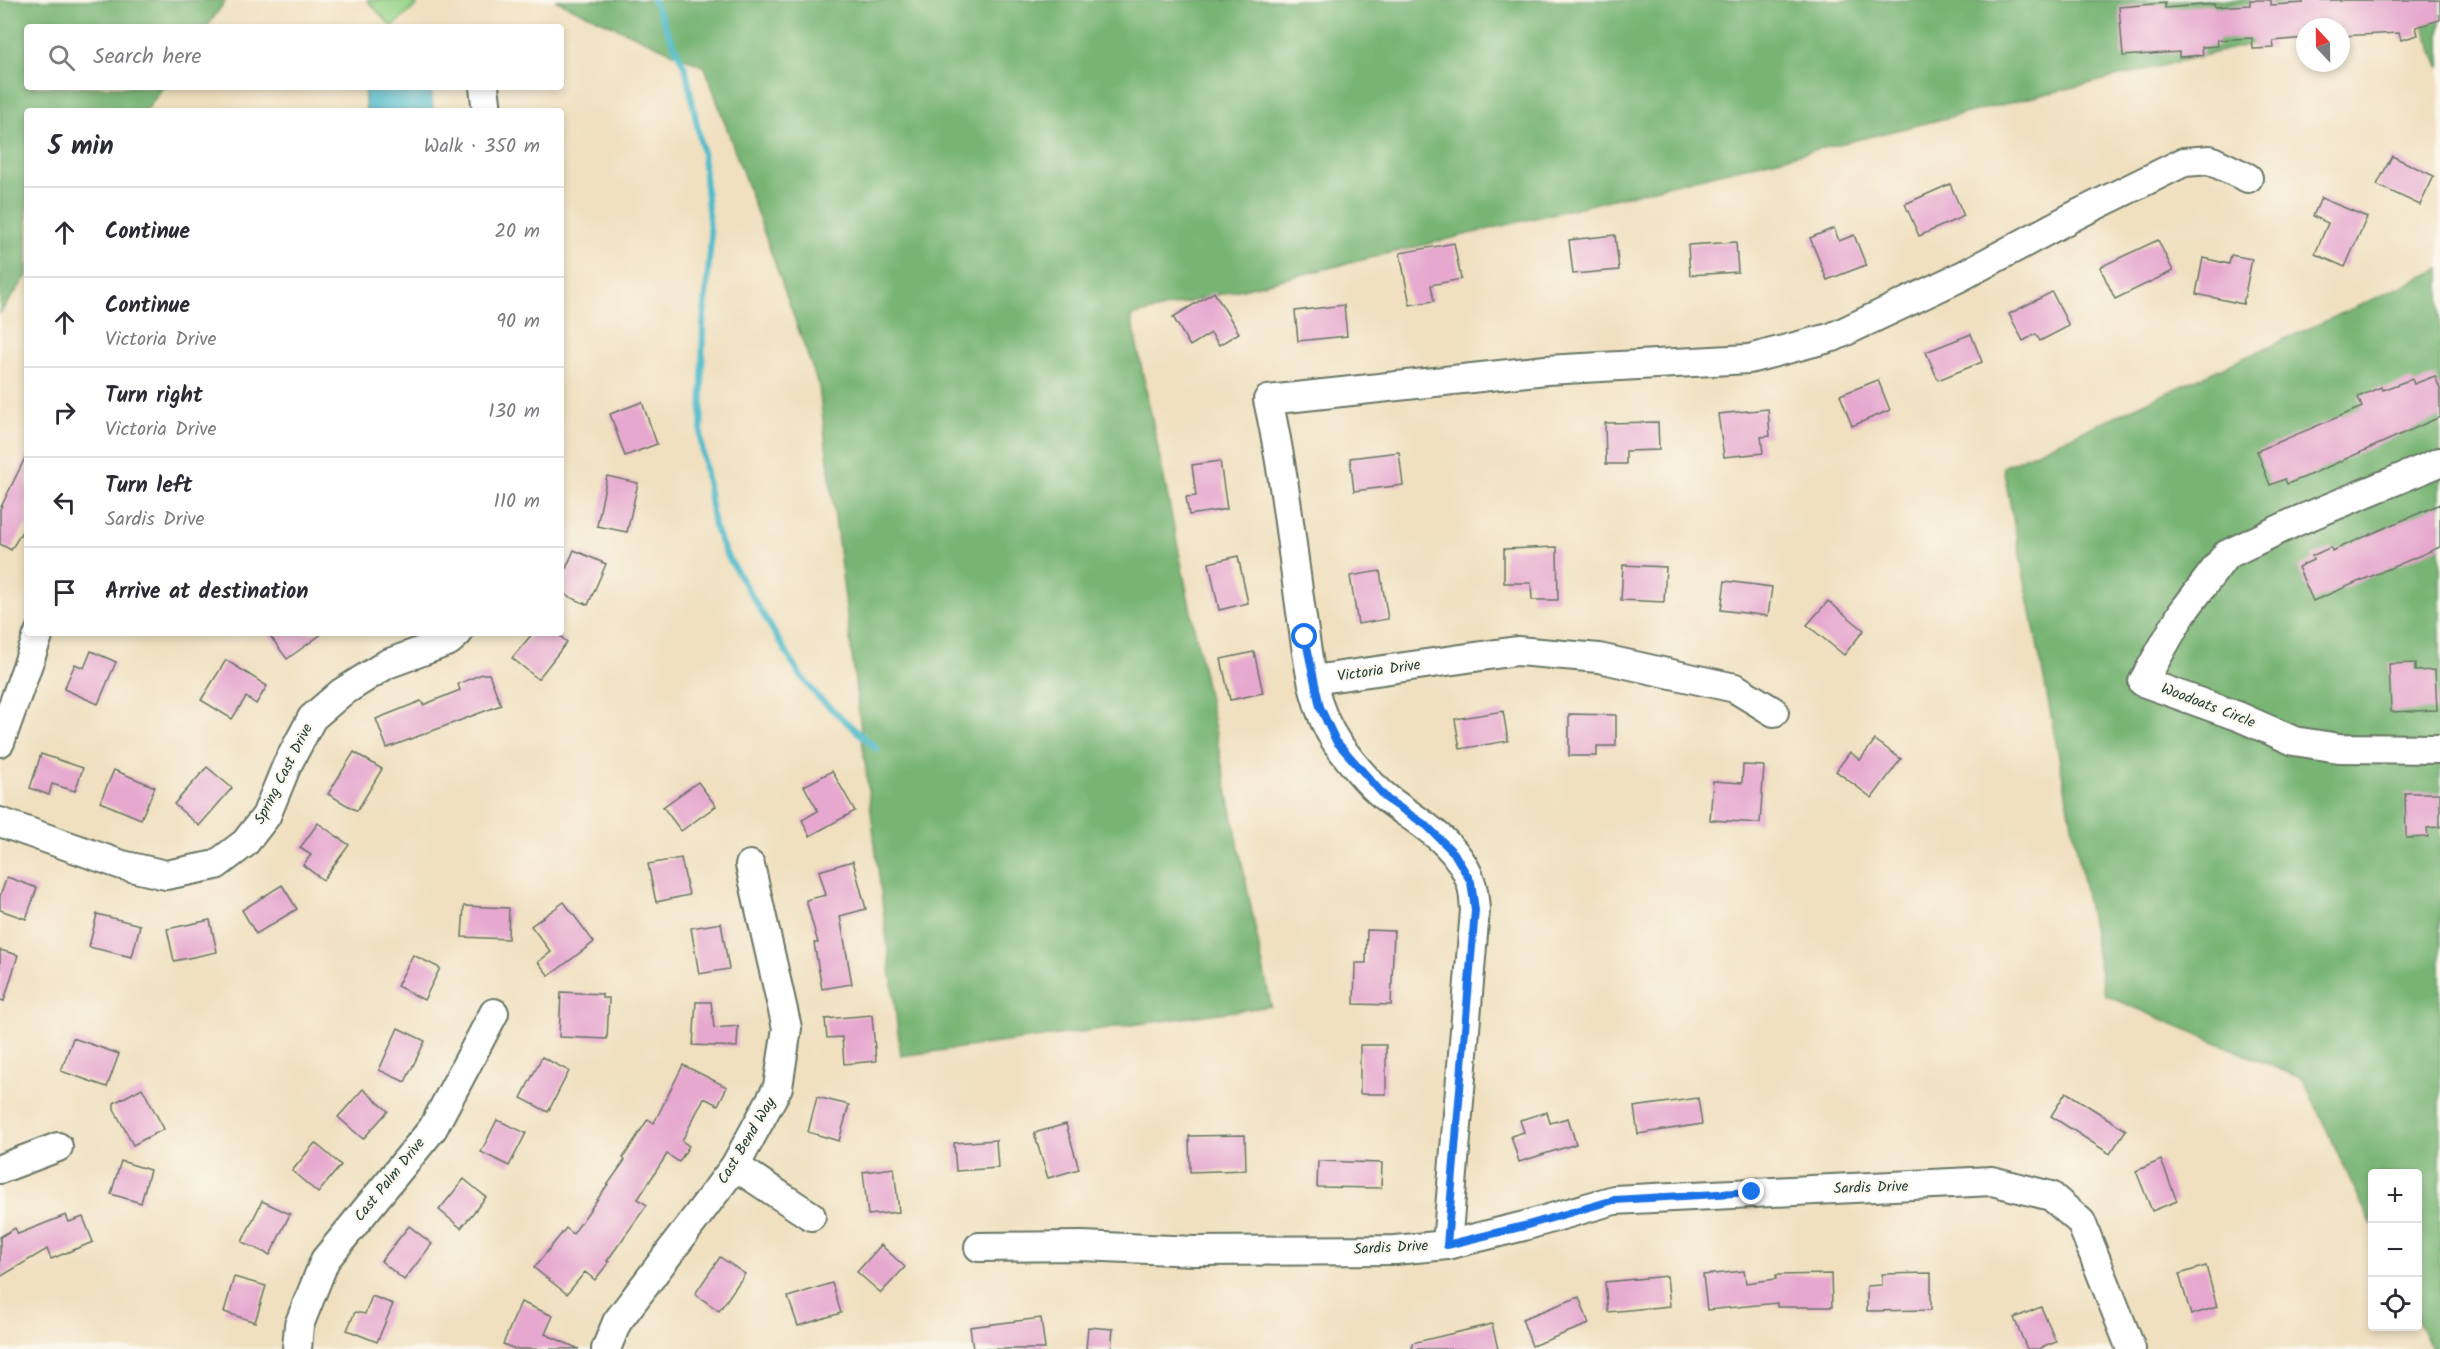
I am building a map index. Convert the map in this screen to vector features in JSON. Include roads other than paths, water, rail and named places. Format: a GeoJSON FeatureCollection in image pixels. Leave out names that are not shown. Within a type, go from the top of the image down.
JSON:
{"type":"FeatureCollection","features":[{"type":"Feature","properties":{"kind":"street"},"geometry":{"type":"LineString","coordinates":[[484,90],[487,108]]}},
{"type":"Feature","properties":{"kind":"street"},"geometry":{"type":"LineString","coordinates":[[1447,1245],[1475,910],[1471,882],[1454,853],[1427,826],[1387,799],[1336,741],[1320,707],[1313,680],[1277,438],[1268,400],[1546,370],[1749,359],[1833,337],[1962,276],[2078,214],[2184,162],[2210,160],[2248,178]]}},
{"type":"Feature","properties":{"kind":"street","name":"Woodoats Circle"},"geometry":{"type":"LineString","coordinates":[[2440,462],[2295,522],[2226,555],[2182,613],[2143,682],[2240,717],[2294,741],[2339,748],[2440,749]]}},
{"type":"Feature","properties":{"kind":"street"},"geometry":{"type":"LineString","coordinates":[[0,742],[38,636]]}},
{"type":"Feature","properties":{"kind":"street","name":"Spring Cast Drive"},"geometry":{"type":"LineString","coordinates":[[0,822],[122,865],[166,875],[216,865],[245,843],[266,816],[287,765],[312,718],[341,693],[387,664],[449,641],[455,636]]}},
{"type":"Feature","properties":{"kind":"street","name":"Victoria Drive"},"geometry":{"type":"LineString","coordinates":[[1313,680],[1517,651],[1599,658],[1735,688],[1774,712]]}},
{"type":"Feature","properties":{"kind":"street","name":"Cast Bend Way"},"geometry":{"type":"LineString","coordinates":[[606,1349],[617,1322],[735,1166],[778,1087],[787,1028],[750,865]]}},
{"type":"Feature","properties":{"kind":"street","name":"Cast Palm Drive"},"geometry":{"type":"LineString","coordinates":[[297,1349],[299,1325],[325,1260],[433,1128],[494,1013]]}},
{"type":"Feature","properties":{"kind":"street"},"geometry":{"type":"LineString","coordinates":[[0,1169],[58,1147]]}},
{"type":"Feature","properties":{"kind":"street"},"geometry":{"type":"LineString","coordinates":[[735,1166],[811,1216]]}},
{"type":"Feature","properties":{"kind":"street","name":"Sardis Drive"},"geometry":{"type":"LineString","coordinates":[[979,1247],[1082,1246],[1194,1251],[1395,1251],[1447,1245],[1614,1200],[1992,1181],[2051,1196],[2081,1222],[2131,1349]]}},
{"type":"Feature","properties":{"kind":"water"},"geometry":{"type":"Polygon","coordinates":[[[364,90],[431,90],[433,108],[366,108],[364,90]]]}},
{"type":"Feature","properties":{"kind":"waterway"},"geometry":{"type":"LineString","coordinates":[[653,0],[686,70],[703,155],[711,241],[703,326],[701,441],[714,526],[725,552],[800,675],[818,697],[877,749]]}}]}
